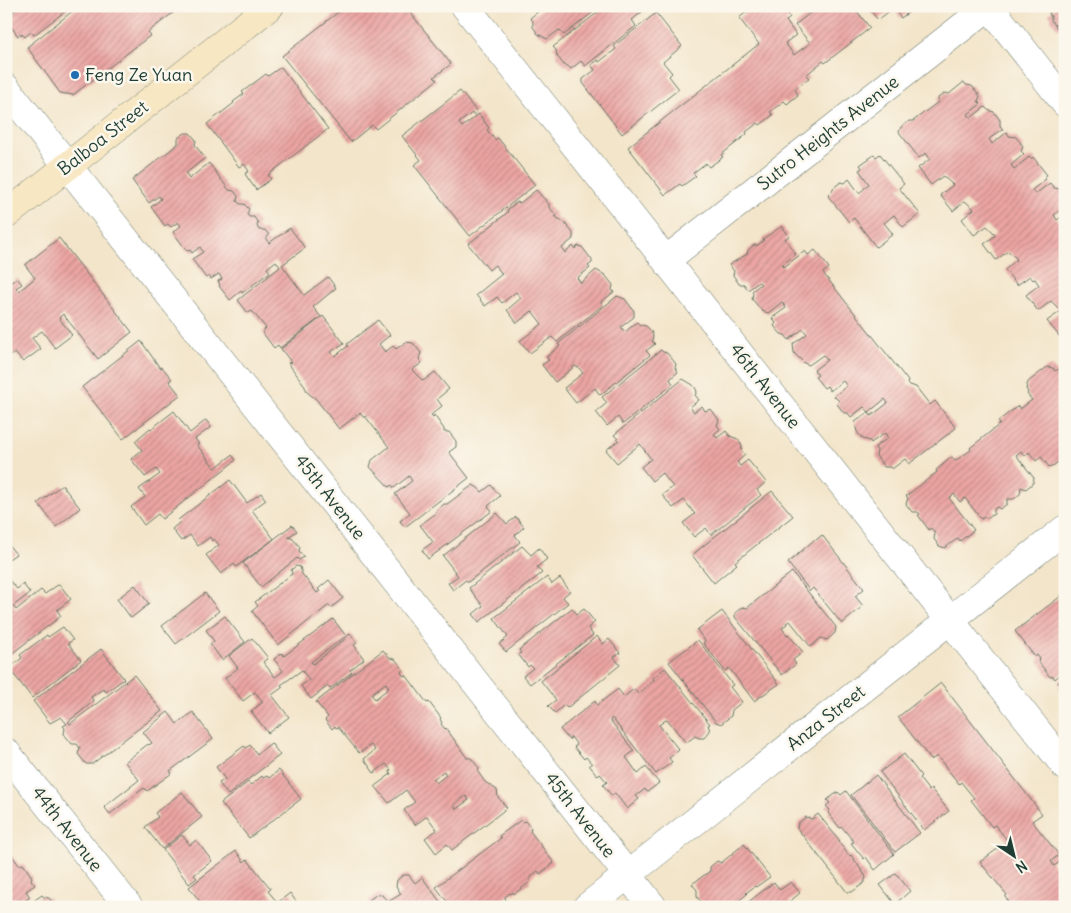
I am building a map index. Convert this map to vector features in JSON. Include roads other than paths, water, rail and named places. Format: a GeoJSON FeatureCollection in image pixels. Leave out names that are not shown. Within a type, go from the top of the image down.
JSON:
{"type":"FeatureCollection","features":[{"type":"Feature","properties":{"kind":"street","name":"Balboa Street"},"geometry":{"type":"LineString","coordinates":[[6,215],[270,6]]}},
{"type":"Feature","properties":{"kind":"street","name":"46th Avenue"},"geometry":{"type":"LineString","coordinates":[[465,6],[1065,766]]}},
{"type":"Feature","properties":{"kind":"street","name":"Sutro Heights Avenue"},"geometry":{"type":"LineString","coordinates":[[666,260],[989,6]]}},
{"type":"Feature","properties":{"kind":"street"},"geometry":{"type":"LineString","coordinates":[[989,6],[1065,102]]}},
{"type":"Feature","properties":{"kind":"street","name":"45th Avenue"},"geometry":{"type":"LineString","coordinates":[[6,88],[653,907]]}},
{"type":"Feature","properties":{"kind":"street","name":"Anza Street"},"geometry":{"type":"LineString","coordinates":[[587,907],[1065,529]]}},
{"type":"Feature","properties":{"kind":"street","name":"44th Avenue"},"geometry":{"type":"LineString","coordinates":[[6,752],[129,907]]}},
{"type":"Feature","properties":{"kind":"place","name":"Feng Ze Yuan"},"geometry":{"type":"Point","coordinates":[75,75]}}]}
